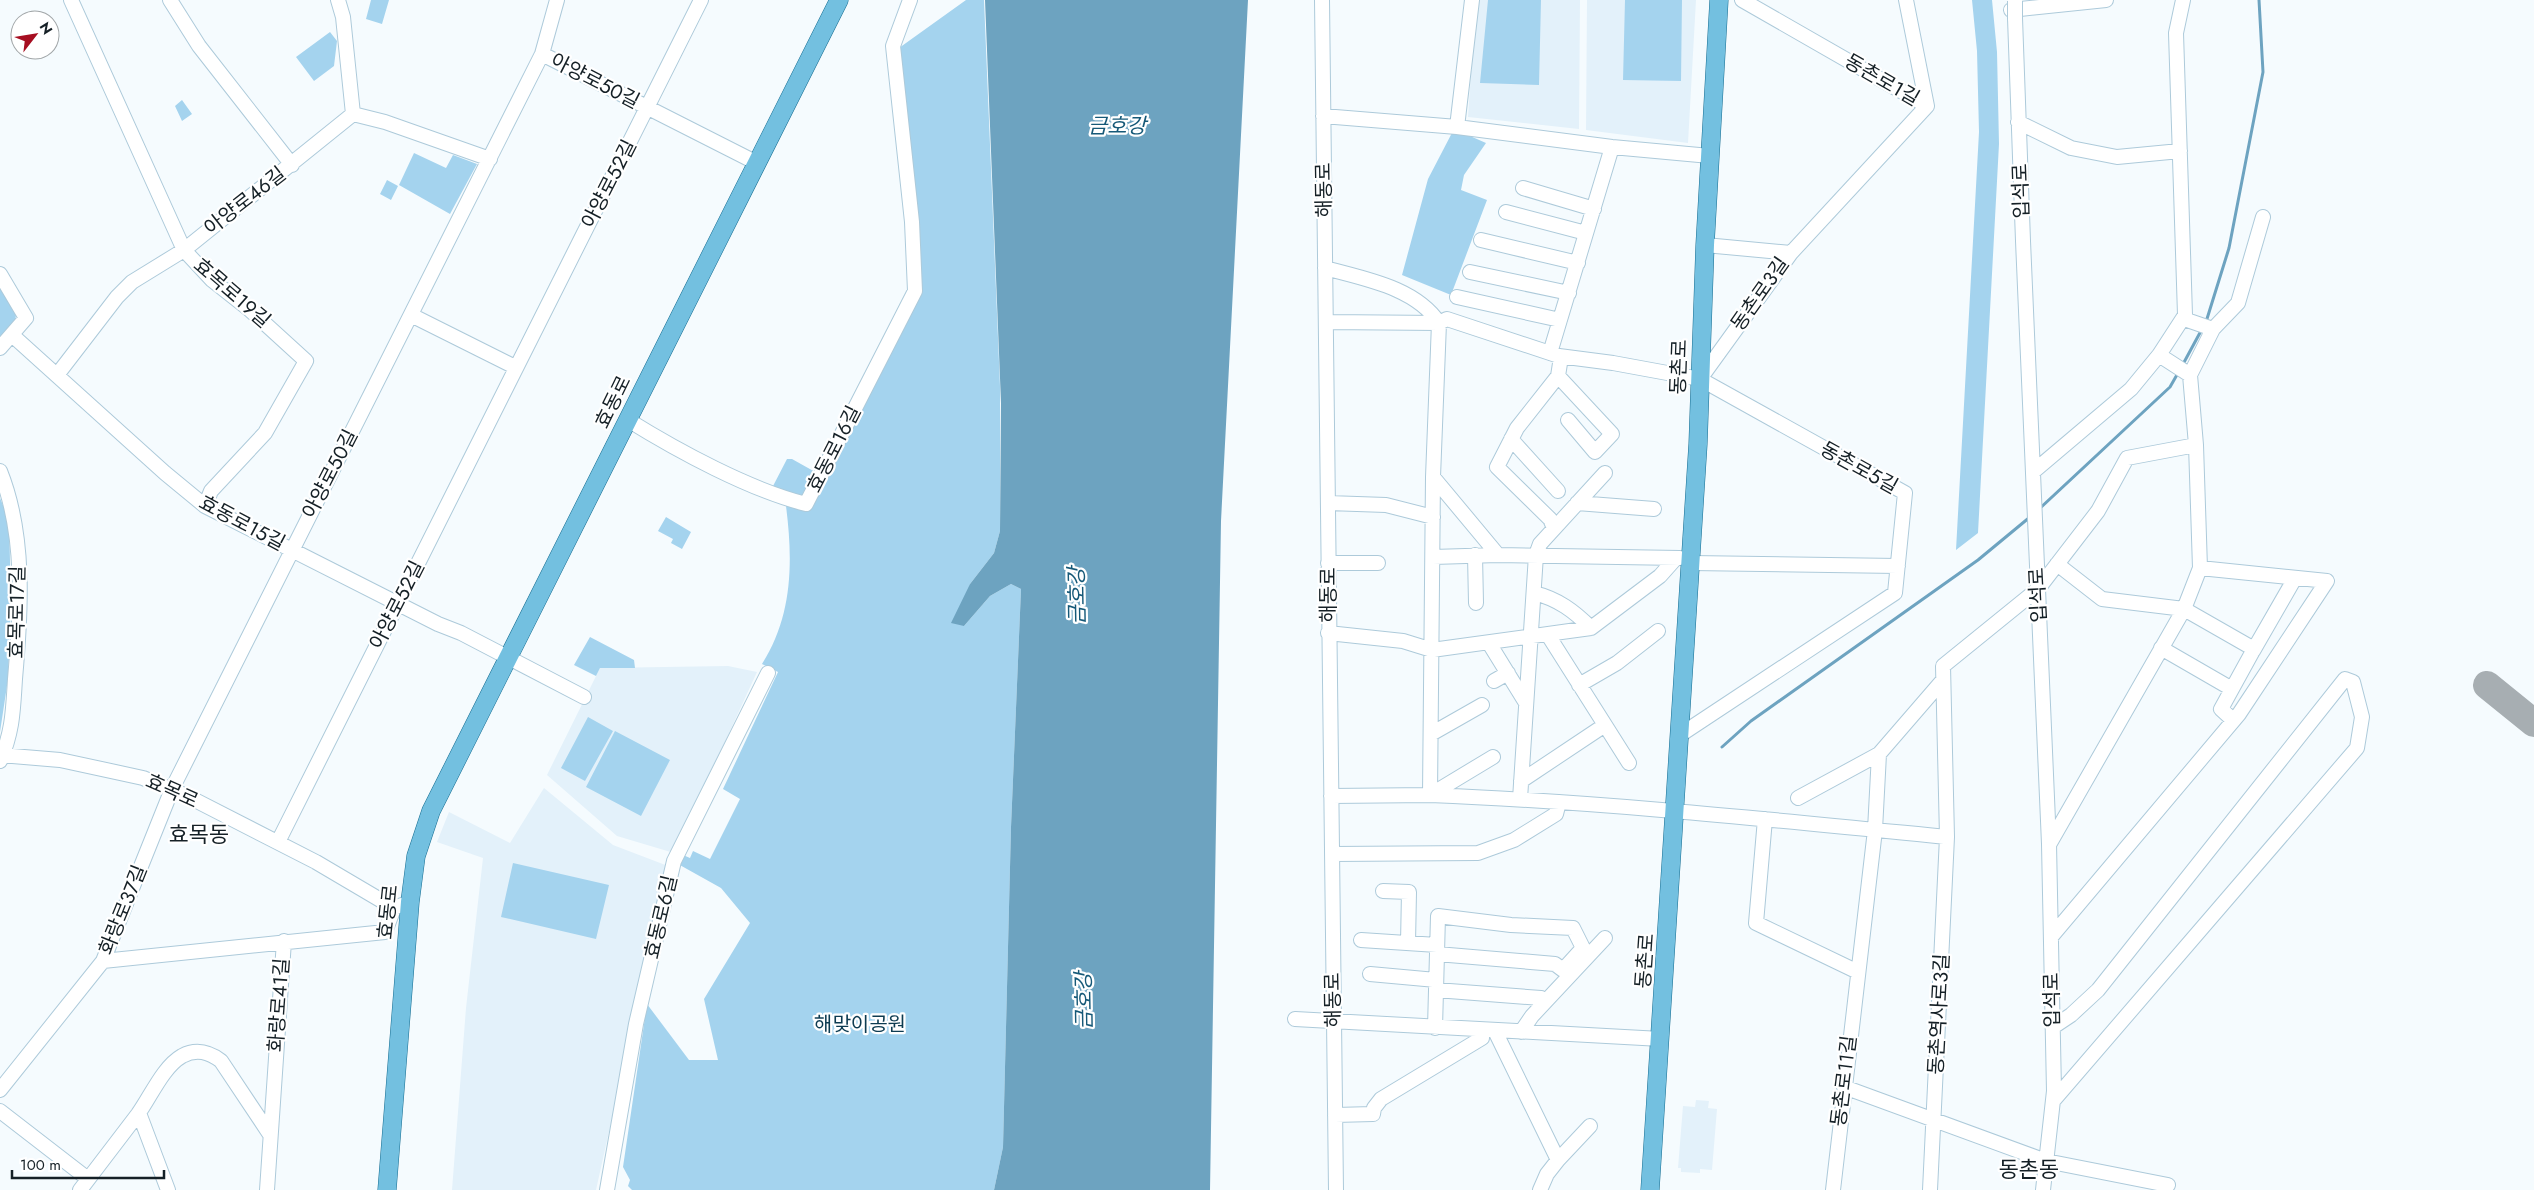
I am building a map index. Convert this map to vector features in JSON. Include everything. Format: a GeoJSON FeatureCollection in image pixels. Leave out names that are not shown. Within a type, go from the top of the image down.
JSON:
{"type":"FeatureCollection","features":[{"type":"Feature","properties":{"kind":"main road","name":"효동로"},"geometry":{"type":"LineString","coordinates":[[388,1190],[402,905],[431,810],[839,0]]}},
{"type":"Feature","properties":{"kind":"main road","name":"동촌로"},"geometry":{"type":"LineString","coordinates":[[1650,1190],[1676,810],[1686,560],[1700,379],[1705,245],[1719,0]]}},
{"type":"Feature","properties":{"kind":"street","name":"효목로19길"},"geometry":{"type":"LineString","coordinates":[[71,0],[184,250],[212,280],[250,310],[306,361],[265,433],[212,491],[205,506]]}},
{"type":"Feature","properties":{"kind":"street"},"geometry":{"type":"LineString","coordinates":[[170,0],[199,46],[292,165]]}},
{"type":"Feature","properties":{"kind":"street"},"geometry":{"type":"LineString","coordinates":[[338,0],[343,17],[353,114],[410,130],[490,160]]}},
{"type":"Feature","properties":{"kind":"street","name":"아양로50길"},"geometry":{"type":"LineString","coordinates":[[172,789],[542,54],[557,0]]}},
{"type":"Feature","properties":{"kind":"street","name":"아양로52길"},"geometry":{"type":"LineString","coordinates":[[278,842],[701,0]]}},
{"type":"Feature","properties":{"kind":"street","name":"효동로16길"},"geometry":{"type":"LineString","coordinates":[[628,420],[738,478],[782,498],[806,504],[915,290],[912,222],[893,46],[910,0]]}},
{"type":"Feature","properties":{"kind":"street","name":"해동로"},"geometry":{"type":"LineString","coordinates":[[1322,0],[1336,1190]]}},
{"type":"Feature","properties":{"kind":"street"},"geometry":{"type":"LineString","coordinates":[[1457,127],[1472,0]]}},
{"type":"Feature","properties":{"kind":"street","name":"동촌로1길"},"geometry":{"type":"LineString","coordinates":[[1742,0],[1927,106],[1792,253]]}},
{"type":"Feature","properties":{"kind":"street"},"geometry":{"type":"LineString","coordinates":[[1906,0],[1927,106]]}},
{"type":"Feature","properties":{"kind":"street"},"geometry":{"type":"LineString","coordinates":[[2014,7],[2106,0]]}},
{"type":"Feature","properties":{"kind":"street"},"geometry":{"type":"LineString","coordinates":[[2033,472],[2131,389],[2159,355],[2185,315],[2176,33],[2183,0]]}},
{"type":"Feature","properties":{"kind":"street","name":"입석로"},"geometry":{"type":"LineString","coordinates":[[2014,7],[2049,844],[2053,1101],[2043,1190]]}},
{"type":"Feature","properties":{"kind":"street","name":"아양로50길"},"geometry":{"type":"LineString","coordinates":[[542,54],[648,108]]}},
{"type":"Feature","properties":{"kind":"street"},"geometry":{"type":"LineString","coordinates":[[648,108],[756,163]]}},
{"type":"Feature","properties":{"kind":"street","name":"아양로46길"},"geometry":{"type":"LineString","coordinates":[[57,375],[117,298],[132,282],[184,250],[353,114]]}},
{"type":"Feature","properties":{"kind":"street"},"geometry":{"type":"LineString","coordinates":[[1323,116],[1457,127],[1612,147],[1710,156]]}},
{"type":"Feature","properties":{"kind":"street"},"geometry":{"type":"LineString","coordinates":[[2018,122],[2070,148],[2117,157],[2180,151]]}},
{"type":"Feature","properties":{"kind":"street"},"geometry":{"type":"LineString","coordinates":[[1568,420],[1595,452],[1612,434],[1558,376],[1556,355],[1560,320],[1612,147]]}},
{"type":"Feature","properties":{"kind":"street"},"geometry":{"type":"LineString","coordinates":[[1523,188],[1594,209]]}},
{"type":"Feature","properties":{"kind":"street"},"geometry":{"type":"LineString","coordinates":[[1506,212],[1586,233]]}},
{"type":"Feature","properties":{"kind":"street"},"geometry":{"type":"LineString","coordinates":[[2049,844],[2184,609],[2200,568],[2196,445],[2190,375],[2213,329],[2238,303],[2263,217]]}},
{"type":"Feature","properties":{"kind":"street"},"geometry":{"type":"LineString","coordinates":[[1481,240],[1578,263]]}},
{"type":"Feature","properties":{"kind":"street","name":"동촌로3길"},"geometry":{"type":"LineString","coordinates":[[1705,245],[1792,253]]}},
{"type":"Feature","properties":{"kind":"street","name":"동촌로3길"},"geometry":{"type":"LineString","coordinates":[[1700,379],[1792,253]]}},
{"type":"Feature","properties":{"kind":"street"},"geometry":{"type":"LineString","coordinates":[[1325,268],[1393,288],[1430,310],[1439,323],[1433,477],[1434,556],[1430,795]]}},
{"type":"Feature","properties":{"kind":"street"},"geometry":{"type":"LineString","coordinates":[[1470,272],[1569,292]]}},
{"type":"Feature","properties":{"kind":"street"},"geometry":{"type":"LineString","coordinates":[[0,274],[26,318],[0,348]]}},
{"type":"Feature","properties":{"kind":"street"},"geometry":{"type":"LineString","coordinates":[[1456,297],[1560,320]]}},
{"type":"Feature","properties":{"kind":"street"},"geometry":{"type":"LineString","coordinates":[[411,315],[515,367]]}},
{"type":"Feature","properties":{"kind":"street"},"geometry":{"type":"LineString","coordinates":[[1326,322],[1439,323],[1447,319],[1556,355],[1700,379]]}},
{"type":"Feature","properties":{"kind":"street"},"geometry":{"type":"LineString","coordinates":[[2184,319],[2213,329]]}},
{"type":"Feature","properties":{"kind":"street","name":"효동로15길"},"geometry":{"type":"LineString","coordinates":[[12,335],[165,473],[205,506],[292,548],[508,659]]}},
{"type":"Feature","properties":{"kind":"street"},"geometry":{"type":"LineString","coordinates":[[2159,355],[2190,375]]}},
{"type":"Feature","properties":{"kind":"street"},"geometry":{"type":"LineString","coordinates":[[1554,528],[1550,519],[1497,467],[1517,428],[1558,376]]}},
{"type":"Feature","properties":{"kind":"street","name":"동촌로5길"},"geometry":{"type":"LineString","coordinates":[[1700,379],[1905,493],[1898,566]]}},
{"type":"Feature","properties":{"kind":"street"},"geometry":{"type":"LineString","coordinates":[[1511,439],[1558,491]]}},
{"type":"Feature","properties":{"kind":"street"},"geometry":{"type":"LineString","coordinates":[[1798,798],[1879,754],[1943,673],[2038,589],[2098,511],[2127,458],[2196,445]]}},
{"type":"Feature","properties":{"kind":"street","name":"효목로17길"},"geometry":{"type":"LineString","coordinates":[[0,471],[6,485],[16,530],[20,586],[19,640],[10,736],[1,757]]}},
{"type":"Feature","properties":{"kind":"street"},"geometry":{"type":"LineString","coordinates":[[1520,799],[1536,555],[1540,544],[1605,473]]}},
{"type":"Feature","properties":{"kind":"street"},"geometry":{"type":"LineString","coordinates":[[1433,477],[1498,555]]}},
{"type":"Feature","properties":{"kind":"street"},"geometry":{"type":"LineString","coordinates":[[1328,503],[1386,505],[1433,517]]}},
{"type":"Feature","properties":{"kind":"street"},"geometry":{"type":"LineString","coordinates":[[1577,503],[1654,509]]}},
{"type":"Feature","properties":{"kind":"street"},"geometry":{"type":"LineString","coordinates":[[1475,555],[1476,603]]}},
{"type":"Feature","properties":{"kind":"street"},"geometry":{"type":"LineString","coordinates":[[1434,556],[1536,555],[1898,566],[1895,593],[1680,735]]}},
{"type":"Feature","properties":{"kind":"street"},"geometry":{"type":"LineString","coordinates":[[1328,633],[1403,641],[1432,650],[1531,638],[1592,628],[1660,576],[1686,560]]}},
{"type":"Feature","properties":{"kind":"street"},"geometry":{"type":"LineString","coordinates":[[1328,563],[1378,562]]}},
{"type":"Feature","properties":{"kind":"street"},"geometry":{"type":"LineString","coordinates":[[2058,564],[2102,599],[2184,609],[2253,650]]}},
{"type":"Feature","properties":{"kind":"street"},"geometry":{"type":"LineString","coordinates":[[2051,937],[2233,720],[2327,581],[2200,568]]}},
{"type":"Feature","properties":{"kind":"street"},"geometry":{"type":"LineString","coordinates":[[2233,720],[2221,709],[2295,578]]}},
{"type":"Feature","properties":{"kind":"street"},"geometry":{"type":"LineString","coordinates":[[1534,593],[1556,600],[1574,610],[1592,628]]}},
{"type":"Feature","properties":{"kind":"street"},"geometry":{"type":"LineString","coordinates":[[1579,685],[1617,663],[1658,631]]}},
{"type":"Feature","properties":{"kind":"street"},"geometry":{"type":"LineString","coordinates":[[1548,635],[1629,763]]}},
{"type":"Feature","properties":{"kind":"street"},"geometry":{"type":"LineString","coordinates":[[1489,643],[1526,703]]}},
{"type":"Feature","properties":{"kind":"street"},"geometry":{"type":"LineString","coordinates":[[2161,648],[2232,689]]}},
{"type":"Feature","properties":{"kind":"street"},"geometry":{"type":"LineString","coordinates":[[508,659],[584,697]]}},
{"type":"Feature","properties":{"kind":"street","name":"효동로6길"},"geometry":{"type":"LineString","coordinates":[[619,1190],[608,1185],[636,1024],[674,861],[768,673]]}},
{"type":"Feature","properties":{"kind":"street"},"geometry":{"type":"LineString","coordinates":[[1494,681],[1508,673]]}},
{"type":"Feature","properties":{"kind":"street","name":"동촌역사로3길"},"geometry":{"type":"LineString","coordinates":[[1930,1190],[1948,837],[1943,673]]}},
{"type":"Feature","properties":{"kind":"street"},"geometry":{"type":"LineString","coordinates":[[2053,1027],[2070,1015],[2098,990],[2345,679],[2353,682],[2362,717],[2357,748],[2053,1101]]}},
{"type":"Feature","properties":{"kind":"street"},"geometry":{"type":"LineString","coordinates":[[1431,734],[1482,705]]}},
{"type":"Feature","properties":{"kind":"street"},"geometry":{"type":"LineString","coordinates":[[1521,780],[1605,724]]}},
{"type":"Feature","properties":{"kind":"street","name":"동촌로11길"},"geometry":{"type":"LineString","coordinates":[[1833,1190],[1875,830],[1879,754]]}},
{"type":"Feature","properties":{"kind":"street","name":"효목로"},"geometry":{"type":"LineString","coordinates":[[1,757],[60,760],[143,778],[172,789],[402,905]]}},
{"type":"Feature","properties":{"kind":"street"},"geometry":{"type":"LineString","coordinates":[[1430,795],[1493,757]]}},
{"type":"Feature","properties":{"kind":"street","name":"화랑로37길"},"geometry":{"type":"LineString","coordinates":[[0,1090],[103,962],[172,789]]}},
{"type":"Feature","properties":{"kind":"street"},"geometry":{"type":"LineString","coordinates":[[1331,796],[1430,795],[1520,799],[1676,810],[1948,837]]}},
{"type":"Feature","properties":{"kind":"street"},"geometry":{"type":"LineString","coordinates":[[1332,854],[1478,853],[1514,840],[1540,826],[1556,814],[1559,802]]}},
{"type":"Feature","properties":{"kind":"street"},"geometry":{"type":"LineString","coordinates":[[1765,819],[1756,923],[1858,972]]}},
{"type":"Feature","properties":{"kind":"street"},"geometry":{"type":"LineString","coordinates":[[1383,891],[1409,892],[1408,943]]}},
{"type":"Feature","properties":{"kind":"street","name":"효동로"},"geometry":{"type":"LineString","coordinates":[[284,941],[385,932],[402,905]]}},
{"type":"Feature","properties":{"kind":"street"},"geometry":{"type":"LineString","coordinates":[[1361,940],[1408,943],[1437,950],[1556,964],[1563,970],[1583,948],[1573,928],[1511,925],[1438,916],[1437,950],[1436,985],[1435,1028]]}},
{"type":"Feature","properties":{"kind":"street"},"geometry":{"type":"LineString","coordinates":[[1521,1032],[1532,1016],[1605,938]]}},
{"type":"Feature","properties":{"kind":"street","name":"화랑로41길"},"geometry":{"type":"LineString","coordinates":[[103,962],[284,941],[267,1190]]}},
{"type":"Feature","properties":{"kind":"street"},"geometry":{"type":"LineString","coordinates":[[1370,974],[1436,985],[1541,998],[1546,1001]]}},
{"type":"Feature","properties":{"kind":"street"},"geometry":{"type":"LineString","coordinates":[[1294,1020],[1661,1040]]}},
{"type":"Feature","properties":{"kind":"street"},"geometry":{"type":"LineString","coordinates":[[1335,1115],[1373,1114],[1374,1108],[1381,1100],[1482,1038],[1489,1031]]}},
{"type":"Feature","properties":{"kind":"street"},"geometry":{"type":"LineString","coordinates":[[1489,1031],[1558,1160]]}},
{"type":"Feature","properties":{"kind":"street"},"geometry":{"type":"LineString","coordinates":[[0,1111],[44,1145],[84,1185],[139,1113],[170,1068],[181,1056],[195,1051],[211,1053],[229,1072],[270,1132]]}},
{"type":"Feature","properties":{"kind":"street"},"geometry":{"type":"LineString","coordinates":[[1844,1087],[2046,1161],[2168,1185]]}},
{"type":"Feature","properties":{"kind":"street"},"geometry":{"type":"LineString","coordinates":[[139,1113],[168,1190]]}},
{"type":"Feature","properties":{"kind":"street"},"geometry":{"type":"LineString","coordinates":[[1540,1190],[1547,1174],[1590,1126]]}},
{"type":"Feature","properties":{"kind":"shaded area"},"geometry":{"type":"Polygon","coordinates":[[[1476,0],[1580,0],[1579,129],[1468,117],[1476,0]]]}},
{"type":"Feature","properties":{"kind":"shaded area"},"geometry":{"type":"Polygon","coordinates":[[[1587,0],[1696,0],[1688,143],[1586,130],[1587,0]]]}},
{"type":"Feature","properties":{"kind":"shaded area"},"geometry":{"type":"Polygon","coordinates":[[[728,666],[757,672],[674,853],[617,836],[547,775],[600,668],[728,666]]]}},
{"type":"Feature","properties":{"kind":"shaded area"},"geometry":{"type":"Polygon","coordinates":[[[544,788],[613,845],[668,866],[596,1190],[452,1190],[466,1008],[483,858],[437,842],[449,812],[510,843],[544,788]]]}},
{"type":"Feature","properties":{"kind":"shaded area"},"geometry":{"type":"Polygon","coordinates":[[[1696,1100],[1709,1101],[1708,1108],[1717,1109],[1712,1170],[1700,1169],[1700,1173],[1681,1172],[1681,1168],[1678,1168],[1683,1106],[1695,1107],[1696,1100]]]}},
{"type":"Feature","properties":{"kind":"green space"},"geometry":{"type":"Polygon","coordinates":[[[371,0],[389,0],[382,24],[366,19],[371,0]]]}},
{"type":"Feature","properties":{"kind":"green space","name":"해맞이공원"},"geometry":{"type":"Polygon","coordinates":[[[966,0],[984,0],[1000,386],[1000,531],[994,553],[970,584],[964,626],[990,596],[1011,584],[1021,589],[1011,827],[1003,1147],[994,1190],[632,1190],[628,1186],[630,1180],[623,1167],[647,1004],[689,1060],[718,1060],[704,999],[750,923],[721,888],[678,864],[683,855],[690,858],[693,851],[710,859],[740,799],[723,789],[778,672],[762,664],[780,626],[785,607],[790,567],[786,506],[806,511],[916,299],[899,48],[966,0]]]}},
{"type":"Feature","properties":{"kind":"green space"},"geometry":{"type":"Polygon","coordinates":[[[1488,0],[1541,0],[1539,85],[1480,83],[1488,0]]]}},
{"type":"Feature","properties":{"kind":"green space"},"geometry":{"type":"Polygon","coordinates":[[[1625,0],[1682,0],[1681,81],[1623,80],[1625,0]]]}},
{"type":"Feature","properties":{"kind":"green space"},"geometry":{"type":"Polygon","coordinates":[[[1972,0],[1992,0],[1997,52],[1999,144],[1978,533],[1956,550],[1979,132],[1977,51],[1972,0]]]}},
{"type":"Feature","properties":{"kind":"green space"},"geometry":{"type":"Polygon","coordinates":[[[330,32],[337,41],[334,66],[314,81],[296,57],[330,32]]]}},
{"type":"Feature","properties":{"kind":"green space"},"geometry":{"type":"Polygon","coordinates":[[[182,100],[192,114],[182,121],[175,106],[182,100]]]}},
{"type":"Feature","properties":{"kind":"green space"},"geometry":{"type":"Polygon","coordinates":[[[1454,129],[1486,143],[1464,175],[1461,190],[1487,200],[1451,295],[1402,275],[1428,179],[1454,129]]]}},
{"type":"Feature","properties":{"kind":"green space"},"geometry":{"type":"Polygon","coordinates":[[[414,153],[446,168],[453,155],[477,164],[450,214],[399,185],[414,153]]]}},
{"type":"Feature","properties":{"kind":"green space"},"geometry":{"type":"Polygon","coordinates":[[[387,180],[398,186],[391,200],[380,194],[387,180]]]}},
{"type":"Feature","properties":{"kind":"green space"},"geometry":{"type":"Polygon","coordinates":[[[0,287],[16,314],[15,324],[0,337],[0,287]]]}},
{"type":"Feature","properties":{"kind":"green space"},"geometry":{"type":"Polygon","coordinates":[[[787,459],[792,459],[817,473],[805,497],[772,488],[787,459]]]}},
{"type":"Feature","properties":{"kind":"green space"},"geometry":{"type":"Polygon","coordinates":[[[0,498],[9,520],[11,602],[8,679],[0,732],[0,498]]]}},
{"type":"Feature","properties":{"kind":"green space"},"geometry":{"type":"Polygon","coordinates":[[[666,517],[691,532],[682,549],[671,543],[673,539],[658,531],[666,517]]]}},
{"type":"Feature","properties":{"kind":"green space"},"geometry":{"type":"Polygon","coordinates":[[[590,637],[634,660],[635,668],[600,668],[596,676],[574,665],[590,637]]]}},
{"type":"Feature","properties":{"kind":"green space"},"geometry":{"type":"Polygon","coordinates":[[[588,717],[613,731],[585,781],[561,768],[588,717]]]}},
{"type":"Feature","properties":{"kind":"green space"},"geometry":{"type":"Polygon","coordinates":[[[615,731],[670,760],[641,816],[586,787],[615,731]]]}},
{"type":"Feature","properties":{"kind":"green space"},"geometry":{"type":"Polygon","coordinates":[[[513,863],[609,885],[596,939],[501,917],[513,863]]]}},
{"type":"Feature","properties":{"kind":"water","name":"금호강"},"geometry":{"type":"Polygon","coordinates":[[[985,0],[1248,0],[1221,521],[1210,1190],[994,1190],[1003,1147],[1011,827],[1021,589],[1011,584],[990,596],[964,626],[951,623],[970,584],[994,553],[1000,531],[1001,403],[985,0]]]}},
{"type":"Feature","properties":{"kind":"waterway"},"geometry":{"type":"LineString","coordinates":[[2206,322],[2229,248],[2263,72],[2259,0]]}},
{"type":"Feature","properties":{"kind":"waterway"},"geometry":{"type":"LineString","coordinates":[[2182,366],[2202,329]]}},
{"type":"Feature","properties":{"kind":"waterway"},"geometry":{"type":"LineString","coordinates":[[2038,510],[2170,387],[2178,373]]}},
{"type":"Feature","properties":{"kind":"waterway"},"geometry":{"type":"LineString","coordinates":[[1722,747],[1751,721],[1978,560],[2030,517]]}},
{"type":"Feature","properties":{"kind":"taxiway"},"geometry":{"type":"LineString","coordinates":[[2487,685],[2534,723]]}},
{"type":"Feature","properties":{"kind":"district","name":"효목동"},"geometry":{"type":"Point","coordinates":[199,834]}},
{"type":"Feature","properties":{"kind":"district","name":"동촌동"},"geometry":{"type":"Point","coordinates":[2029,1169]}}]}
